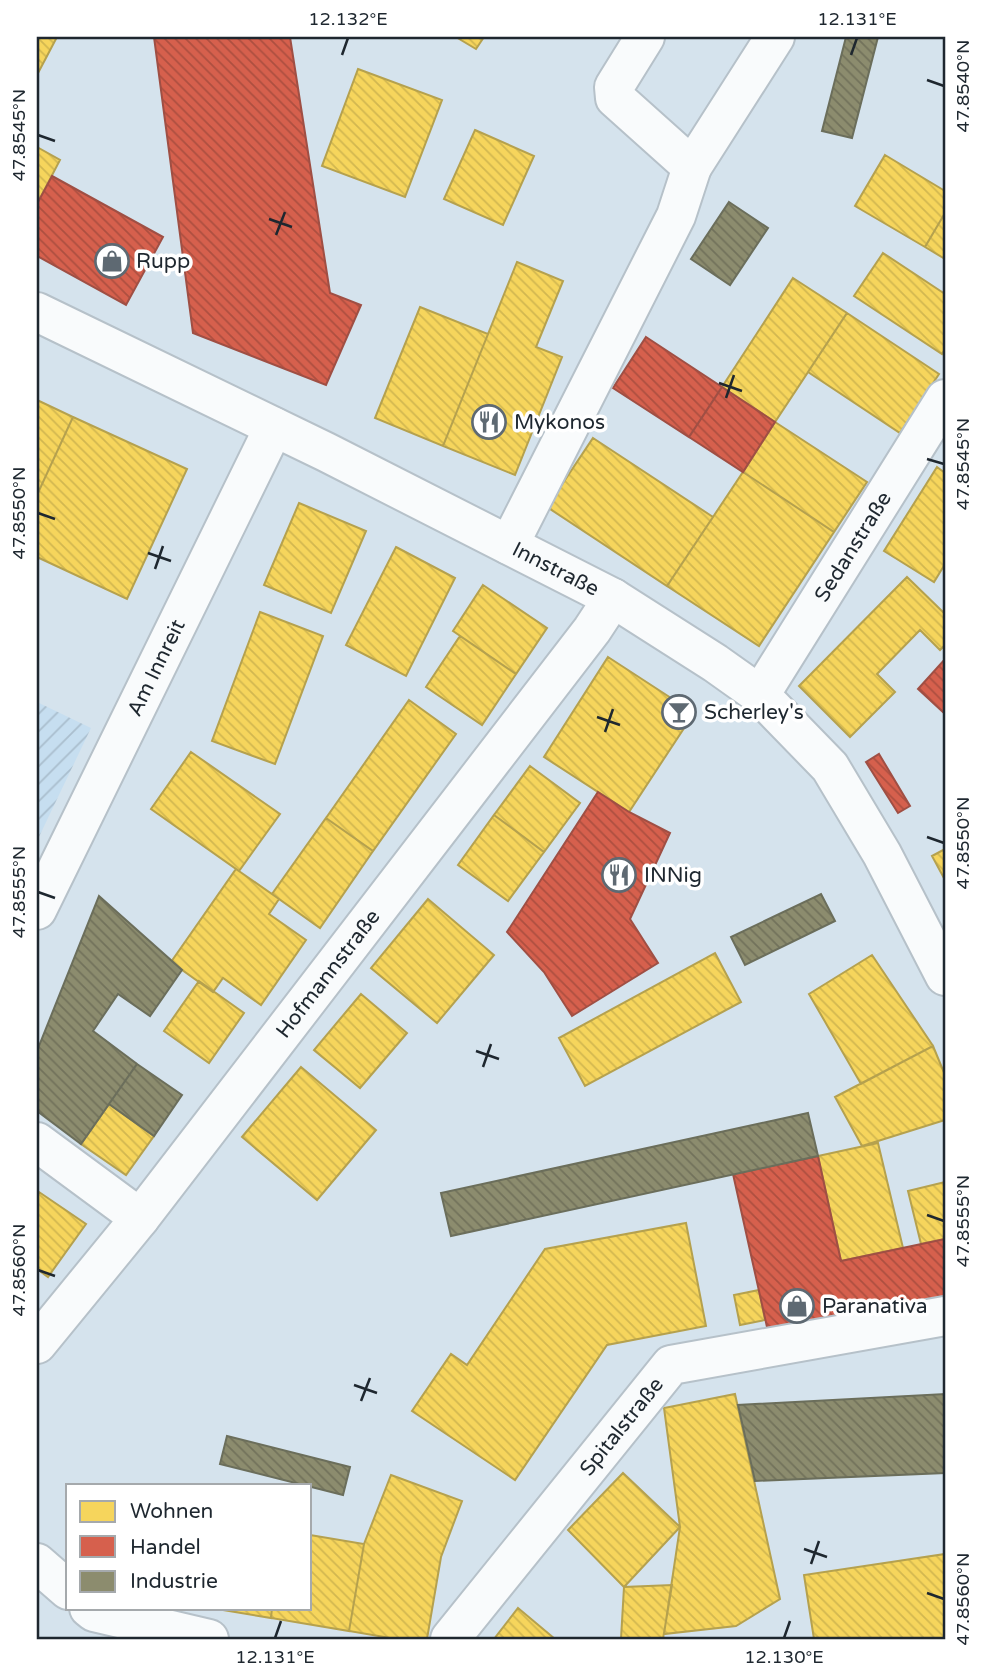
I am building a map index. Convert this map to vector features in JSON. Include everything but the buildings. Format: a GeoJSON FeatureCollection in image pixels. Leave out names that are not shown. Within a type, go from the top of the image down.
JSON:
{"type":"FeatureCollection","features":[{"type":"Feature","properties":{"kind":"street"},"geometry":{"type":"LineString","coordinates":[[645,37],[614,87],[615,97],[692,167]]}},
{"type":"Feature","properties":{"kind":"street"},"geometry":{"type":"LineString","coordinates":[[509,545],[676,216],[692,167],[775,37]]}},
{"type":"Feature","properties":{"kind":"street","name":"Innstraße"},"geometry":{"type":"LineString","coordinates":[[37,312],[274,427],[613,598],[760,695],[830,767],[882,855],[945,976]]}},
{"type":"Feature","properties":{"kind":"street","name":"Sedanstraße"},"geometry":{"type":"LineString","coordinates":[[760,695],[940,418]]}},
{"type":"Feature","properties":{"kind":"street","name":"Am Innreit"},"geometry":{"type":"LineString","coordinates":[[37,910],[274,427]]}},
{"type":"Feature","properties":{"kind":"street","name":"Hofmannstraße"},"geometry":{"type":"LineString","coordinates":[[37,1344],[140,1219],[592,630],[613,598]]}},
{"type":"Feature","properties":{"kind":"street"},"geometry":{"type":"LineString","coordinates":[[37,1142],[140,1219]]}},
{"type":"Feature","properties":{"kind":"street","name":"Spitalstraße"},"geometry":{"type":"LineString","coordinates":[[450,1639],[671,1366],[945,1316]]}},
{"type":"Feature","properties":{"kind":"street"},"geometry":{"type":"LineString","coordinates":[[37,1563],[66,1594]]}},
{"type":"Feature","properties":{"kind":"street"},"geometry":{"type":"LineString","coordinates":[[83,1612],[209,1639]]}},
{"type":"Feature","properties":{"kind":"shaded area"},"geometry":{"type":"Polygon","coordinates":[[[37,702],[91,728],[37,841],[37,702]]]}},
{"type":"Feature","properties":{"kind":"place","name":"Rupp"},"geometry":{"type":"Point","coordinates":[112,261]}},
{"type":"Feature","properties":{"kind":"place","name":"Mykonos"},"geometry":{"type":"Point","coordinates":[489,422]}},
{"type":"Feature","properties":{"kind":"place","name":"Scherley's"},"geometry":{"type":"Point","coordinates":[679,712]}},
{"type":"Feature","properties":{"kind":"place","name":"INNig"},"geometry":{"type":"Point","coordinates":[619,875]}},
{"type":"Feature","properties":{"kind":"place","name":"Paranativa"},"geometry":{"type":"Point","coordinates":[797,1306]}}]}
